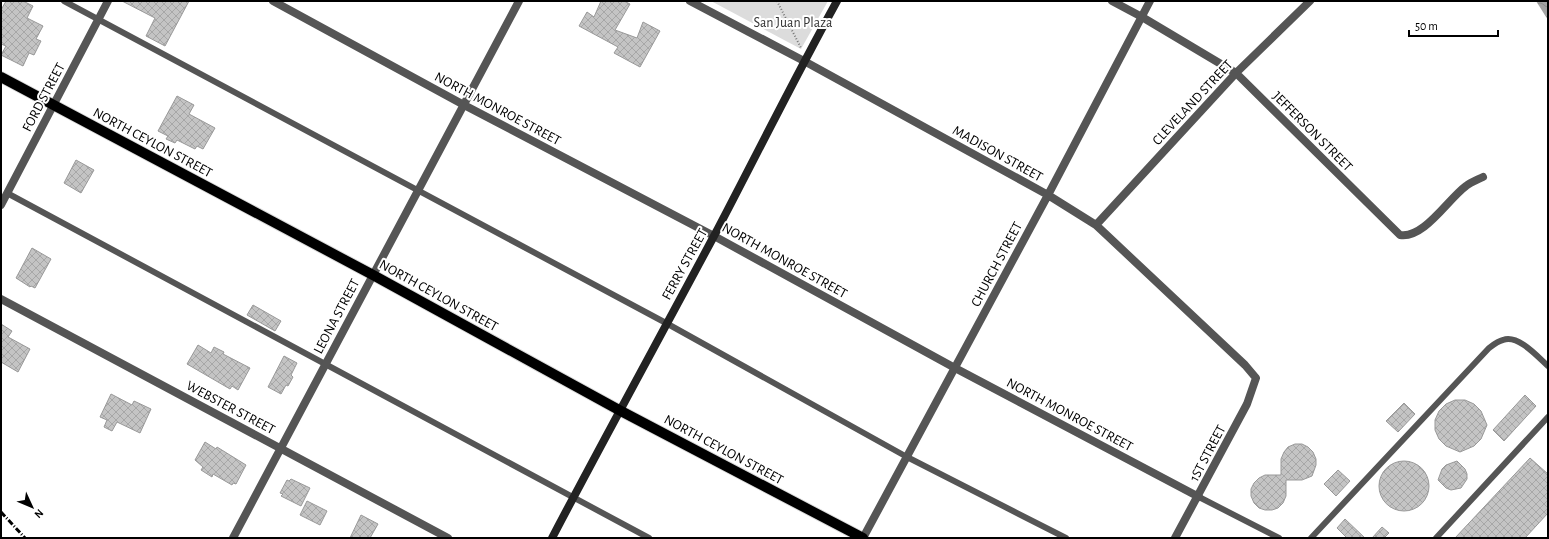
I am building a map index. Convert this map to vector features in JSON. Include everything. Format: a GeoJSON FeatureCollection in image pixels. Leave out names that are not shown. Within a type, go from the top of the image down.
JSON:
{"type":"FeatureCollection","features":[{"type":"Feature","properties":{"kind":"main road","name":"NORTH CEYLON STREET"},"geometry":{"type":"LineString","coordinates":[[1,77],[373,275],[619,410],[863,538]]}},
{"type":"Feature","properties":{"kind":"street","name":"FORD STREET"},"geometry":{"type":"LineString","coordinates":[[1,205],[108,1]]}},
{"type":"Feature","properties":{"kind":"street","name":"NORTH MONROE STREET"},"geometry":{"type":"LineString","coordinates":[[273,1],[464,105],[714,236],[955,368],[1199,497]]}},
{"type":"Feature","properties":{"kind":"street","name":"LEONA STREET"},"geometry":{"type":"LineString","coordinates":[[236,537],[280,448],[519,1]]}},
{"type":"Feature","properties":{"kind":"street","name":"MADISON STREET"},"geometry":{"type":"LineString","coordinates":[[690,1],[1048,195],[1096,225],[1245,365],[1256,378]]}},
{"type":"Feature","properties":{"kind":"street","name":"FERRY STREET"},"geometry":{"type":"LineString","coordinates":[[552,538],[619,410],[714,236],[837,1]]}},
{"type":"Feature","properties":{"kind":"street","name":"JEFFERSON STREET"},"geometry":{"type":"LineString","coordinates":[[1112,1],[1142,17],[1236,73],[1400,235],[1407,236],[1415,233],[1465,186],[1483,177]]}},
{"type":"Feature","properties":{"kind":"street","name":"CHURCH STREET"},"geometry":{"type":"LineString","coordinates":[[863,538],[1048,195],[1150,1]]}},
{"type":"Feature","properties":{"kind":"street","name":"CLEVELAND STREET"},"geometry":{"type":"LineString","coordinates":[[1096,225],[1236,73],[1310,1]]}},
{"type":"Feature","properties":{"kind":"street","name":"WEBSTER STREET"},"geometry":{"type":"LineString","coordinates":[[1,299],[448,538]]}},
{"type":"Feature","properties":{"kind":"street","name":"1ST STREET"},"geometry":{"type":"LineString","coordinates":[[1175,538],[1199,497],[1247,404],[1256,378]]}},
{"type":"Feature","properties":{"kind":"lane"},"geometry":{"type":"LineString","coordinates":[[64,1],[666,323],[907,456],[1066,538]]}},
{"type":"Feature","properties":{"kind":"lane"},"geometry":{"type":"LineString","coordinates":[[7,193],[649,538]]}},
{"type":"Feature","properties":{"kind":"lane"},"geometry":{"type":"LineString","coordinates":[[1312,538],[1489,348],[1504,339],[1514,339],[1525,345],[1548,366]]}},
{"type":"Feature","properties":{"kind":"lane"},"geometry":{"type":"LineString","coordinates":[[1436,538],[1548,417]]}},
{"type":"Feature","properties":{"kind":"lane"},"geometry":{"type":"LineString","coordinates":[[1199,497],[1279,538]]}},
{"type":"Feature","properties":{"kind":"path"},"geometry":{"type":"LineString","coordinates":[[777,1],[801,49]]}},
{"type":"Feature","properties":{"kind":"green space","name":"San Juan Plaza"},"geometry":{"type":"Polygon","coordinates":[[[711,1],[828,1],[801,49],[711,1]]]}},
{"type":"Feature","properties":{"kind":"water"},"geometry":{"type":"Polygon","coordinates":[[[1536,1],[1548,1],[1548,20],[1536,1]]]}},
{"type":"Feature","properties":{"kind":"building"},"geometry":{"type":"Polygon","coordinates":[[[6,1],[23,1],[33,6],[27,18],[43,26],[36,39],[41,41],[34,55],[29,53],[23,66],[1,55],[6,46],[1,44],[1,10],[6,1]]]}},
{"type":"Feature","properties":{"kind":"building"},"geometry":{"type":"Polygon","coordinates":[[[122,1],[189,1],[165,46],[146,36],[155,18],[122,1]]]}},
{"type":"Feature","properties":{"kind":"building"},"geometry":{"type":"Polygon","coordinates":[[[601,1],[624,1],[630,4],[615,30],[637,38],[643,22],[660,31],[640,67],[614,53],[618,47],[579,26],[587,12],[594,17],[601,1]]]}},
{"type":"Feature","properties":{"kind":"building"},"geometry":{"type":"Polygon","coordinates":[[[177,96],[194,105],[189,114],[215,128],[203,149],[197,146],[195,149],[177,140],[175,143],[166,139],[168,136],[158,131],[177,96]]]}},
{"type":"Feature","properties":{"kind":"building"},"geometry":{"type":"Polygon","coordinates":[[[76,160],[94,170],[81,193],[64,183],[76,160]]]}},
{"type":"Feature","properties":{"kind":"building"},"geometry":{"type":"Polygon","coordinates":[[[32,248],[51,259],[35,288],[30,287],[16,278],[32,248]]]}},
{"type":"Feature","properties":{"kind":"building"},"geometry":{"type":"Polygon","coordinates":[[[253,305],[281,321],[275,331],[247,315],[253,305]]]}},
{"type":"Feature","properties":{"kind":"building"},"geometry":{"type":"Polygon","coordinates":[[[1,324],[12,331],[8,337],[30,349],[18,372],[1,362],[1,324]]]}},
{"type":"Feature","properties":{"kind":"building"},"geometry":{"type":"Polygon","coordinates":[[[198,345],[211,353],[214,347],[224,352],[223,354],[250,368],[238,390],[232,386],[230,389],[187,364],[198,345]]]}},
{"type":"Feature","properties":{"kind":"building"},"geometry":{"type":"Polygon","coordinates":[[[284,356],[297,363],[291,375],[293,377],[281,394],[268,387],[284,356]]]}},
{"type":"Feature","properties":{"kind":"building"},"geometry":{"type":"Polygon","coordinates":[[[111,394],[132,405],[134,401],[151,409],[140,433],[117,422],[112,431],[104,427],[107,420],[100,417],[111,394]]]}},
{"type":"Feature","properties":{"kind":"building"},"geometry":{"type":"Polygon","coordinates":[[[1525,395],[1536,406],[1504,441],[1493,430],[1525,395]]]}},
{"type":"Feature","properties":{"kind":"building"},"geometry":{"type":"Polygon","coordinates":[[[1455,400],[1465,400],[1474,404],[1481,411],[1487,425],[1481,439],[1474,446],[1460,452],[1446,446],[1439,439],[1435,430],[1435,420],[1439,411],[1446,404],[1455,400]]]}},
{"type":"Feature","properties":{"kind":"building"},"geometry":{"type":"Polygon","coordinates":[[[1404,403],[1415,414],[1398,432],[1386,421],[1404,403]]]}},
{"type":"Feature","properties":{"kind":"building"},"geometry":{"type":"Polygon","coordinates":[[[205,442],[216,449],[217,447],[246,465],[236,484],[233,483],[232,485],[213,474],[212,477],[201,470],[203,467],[195,460],[205,442]]]}},
{"type":"Feature","properties":{"kind":"building"},"geometry":{"type":"Polygon","coordinates":[[[1295,444],[1302,444],[1313,452],[1316,459],[1316,465],[1312,476],[1302,480],[1286,480],[1286,496],[1283,503],[1278,508],[1272,510],[1259,508],[1254,503],[1251,496],[1251,489],[1254,483],[1265,475],[1281,475],[1281,459],[1284,452],[1288,447],[1295,444]]]}},
{"type":"Feature","properties":{"kind":"building"},"geometry":{"type":"Polygon","coordinates":[[[1530,458],[1548,474],[1548,513],[1525,538],[1455,538],[1530,458]]]}},
{"type":"Feature","properties":{"kind":"building"},"geometry":{"type":"Polygon","coordinates":[[[1399,461],[1409,461],[1422,468],[1429,481],[1429,491],[1422,504],[1409,511],[1399,511],[1390,507],[1383,500],[1379,491],[1379,481],[1383,472],[1390,465],[1399,461]]]}},
{"type":"Feature","properties":{"kind":"building"},"geometry":{"type":"Polygon","coordinates":[[[1457,461],[1465,469],[1467,479],[1461,488],[1451,490],[1446,488],[1438,480],[1442,469],[1446,465],[1457,461]]]}},
{"type":"Feature","properties":{"kind":"building"},"geometry":{"type":"Polygon","coordinates":[[[1338,470],[1350,481],[1336,496],[1324,484],[1338,470]]]}},
{"type":"Feature","properties":{"kind":"building"},"geometry":{"type":"Polygon","coordinates":[[[291,479],[310,488],[301,506],[281,496],[283,494],[280,493],[287,480],[289,481],[291,479]]]}},
{"type":"Feature","properties":{"kind":"building"},"geometry":{"type":"Polygon","coordinates":[[[307,501],[327,511],[320,525],[300,515],[307,501]]]}},
{"type":"Feature","properties":{"kind":"building"},"geometry":{"type":"Polygon","coordinates":[[[361,515],[378,524],[370,538],[350,538],[361,515]]]}},
{"type":"Feature","properties":{"kind":"building"},"geometry":{"type":"Polygon","coordinates":[[[1345,519],[1365,538],[1347,538],[1337,528],[1345,519]]]}},
{"type":"Feature","properties":{"kind":"building"},"geometry":{"type":"Polygon","coordinates":[[[1382,527],[1389,533],[1384,538],[1372,538],[1382,527]]]}},
{"type":"Feature","properties":{"kind":"railway"},"geometry":{"type":"LineString","coordinates":[[1,512],[25,538]]}}]}
